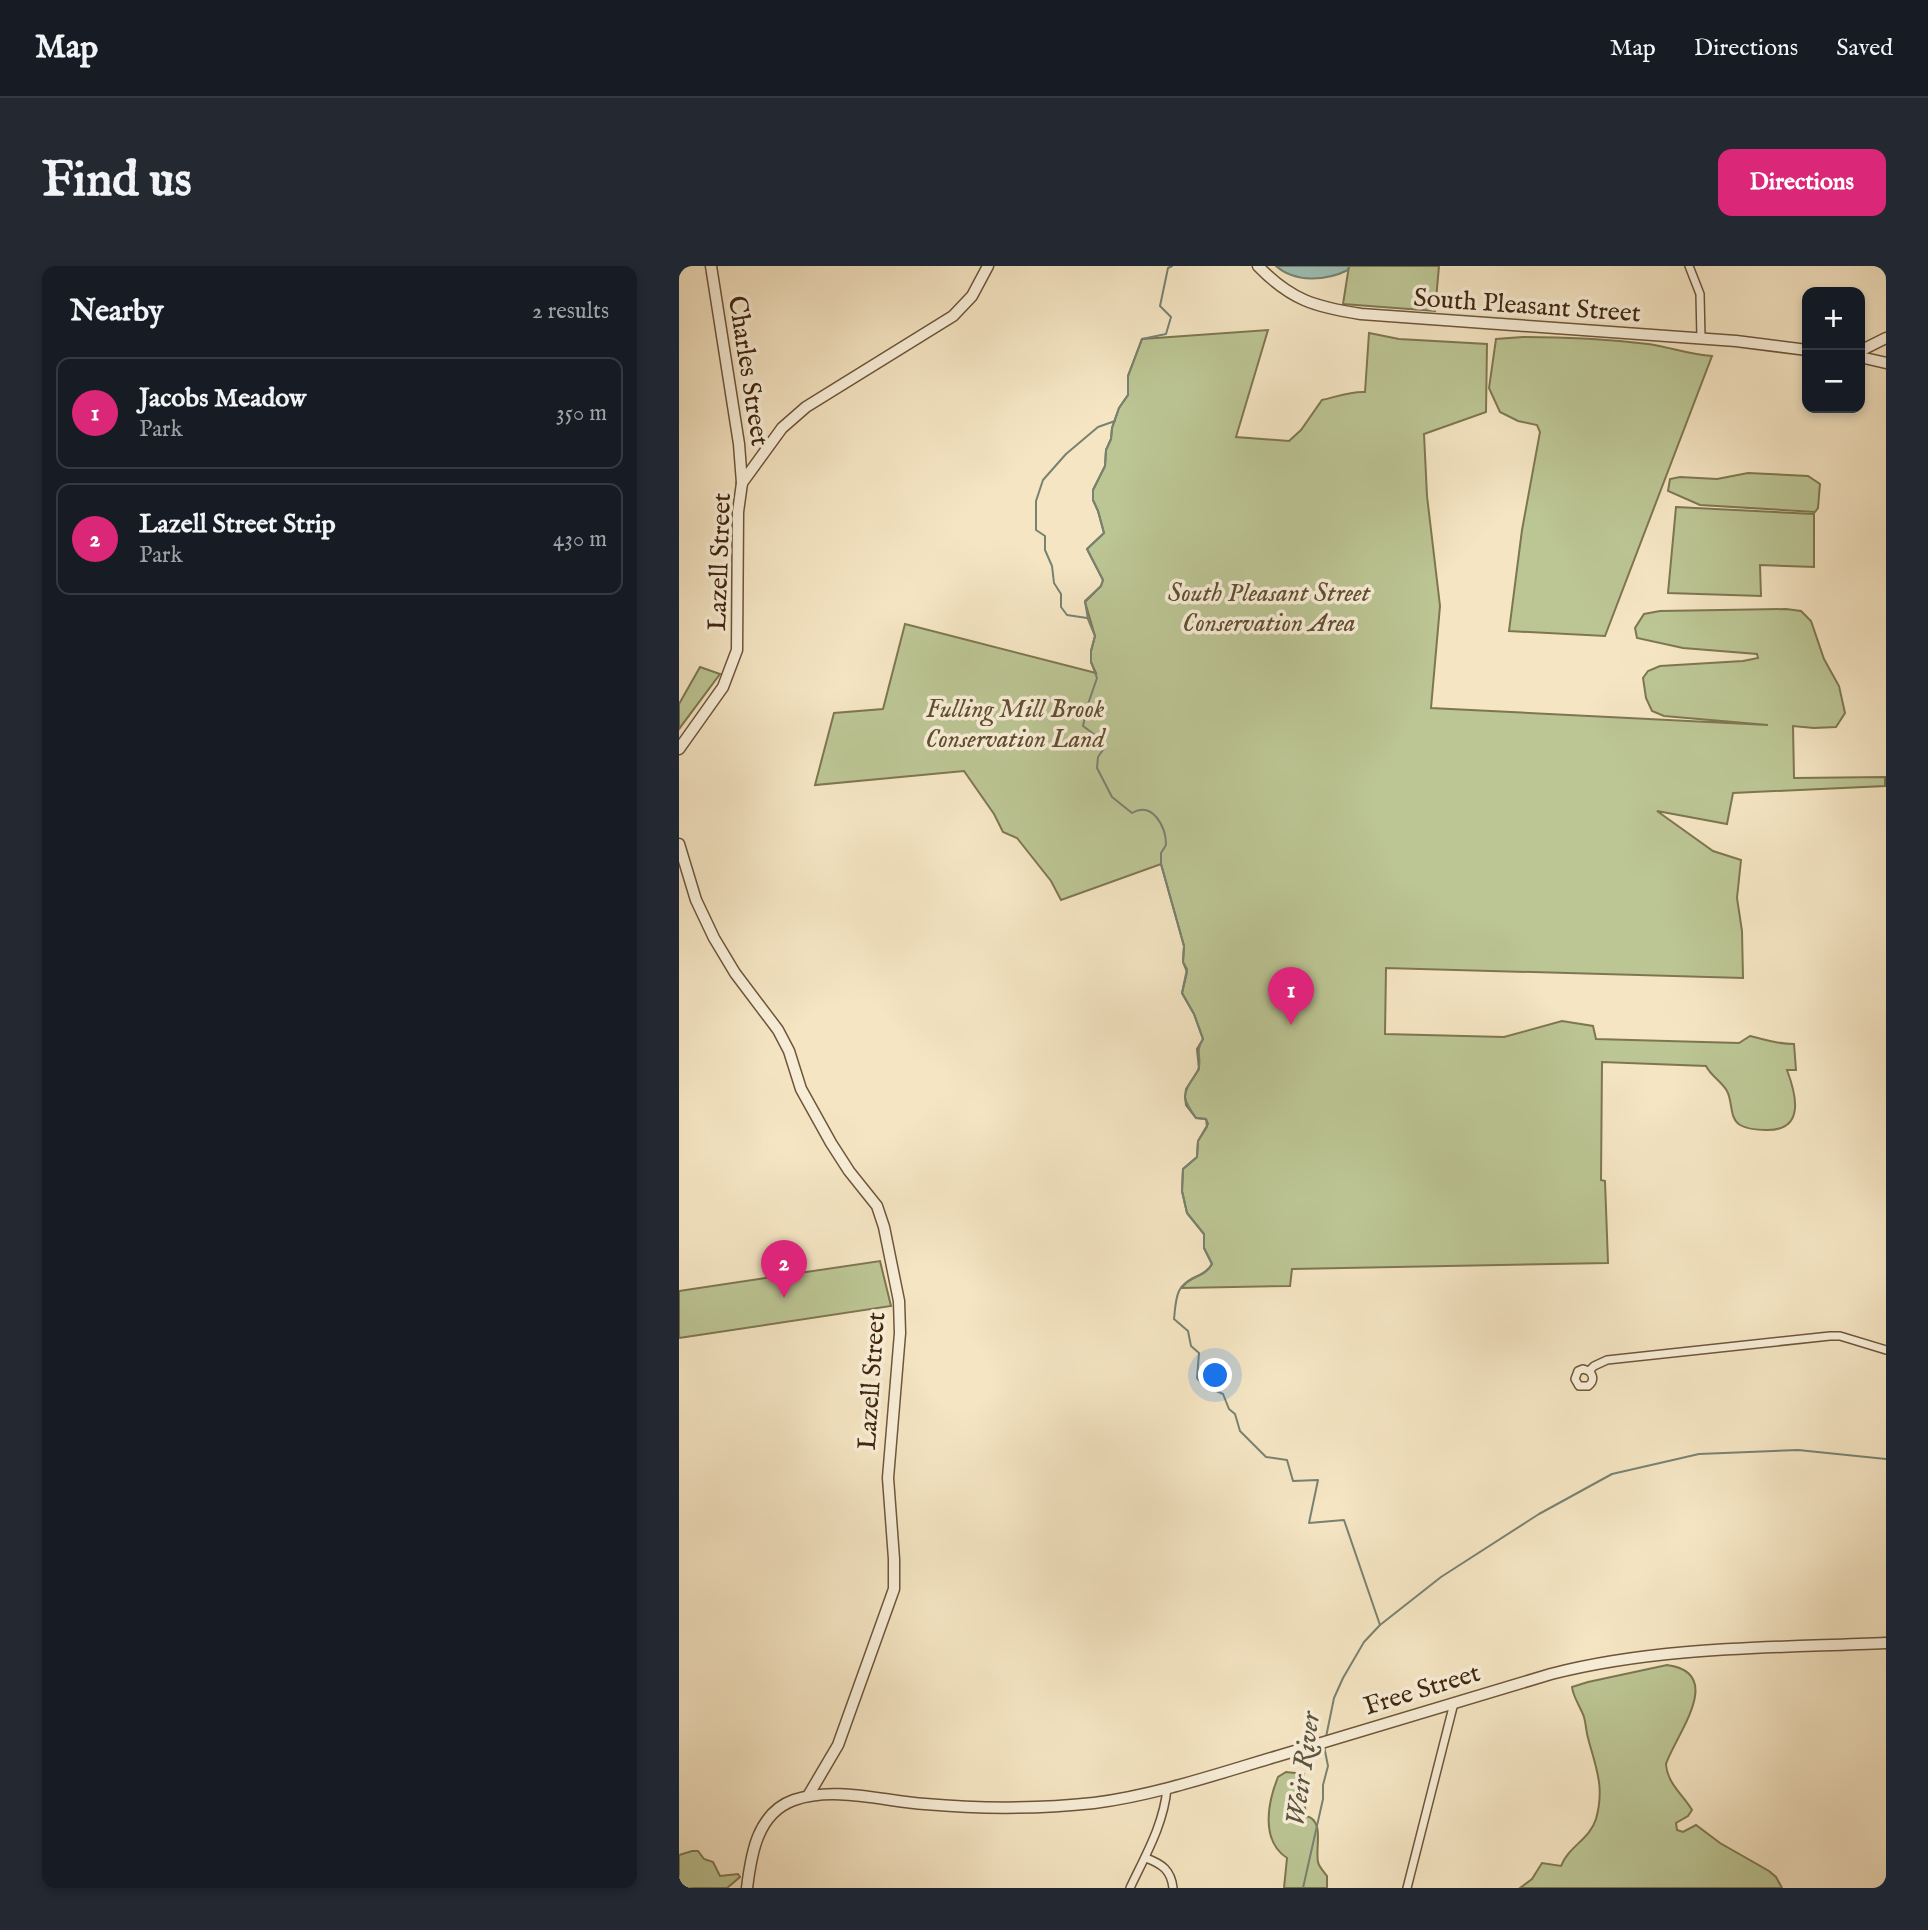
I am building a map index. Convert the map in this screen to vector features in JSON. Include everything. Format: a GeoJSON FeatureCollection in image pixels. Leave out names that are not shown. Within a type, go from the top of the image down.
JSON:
{"type":"FeatureCollection","features":[{"type":"Feature","properties":{"kind":"street","name":"Charles Street"},"geometry":{"type":"LineString","coordinates":[[711,266],[739,444],[742,483]]}},
{"type":"Feature","properties":{"kind":"street","name":"Lazell Street"},"geometry":{"type":"LineString","coordinates":[[679,750],[723,687],[737,650],[737,559],[742,483],[790,419],[953,316],[972,296],[988,266]]}},
{"type":"Feature","properties":{"kind":"street","name":"South Pleasant Street"},"geometry":{"type":"LineString","coordinates":[[1258,266],[1280,287],[1304,302],[1360,314],[1701,338],[1802,349]]}},
{"type":"Feature","properties":{"kind":"street"},"geometry":{"type":"LineString","coordinates":[[1689,266],[1700,295],[1701,338]]}},
{"type":"Feature","properties":{"kind":"street"},"geometry":{"type":"LineString","coordinates":[[1862,350],[1882,341],[1886,363],[1865,358]]}},
{"type":"Feature","properties":{"kind":"street","name":"Lazell Street"},"geometry":{"type":"LineString","coordinates":[[679,844],[696,900],[714,938],[735,972],[778,1030],[789,1051],[801,1089],[831,1143],[877,1206],[899,1301],[900,1333],[888,1478],[894,1589],[838,1745],[808,1796]]}},
{"type":"Feature","properties":{"kind":"street"},"geometry":{"type":"LineString","coordinates":[[1589,1371],[1607,1360],[1830,1336],[1840,1336],[1886,1350]]}},
{"type":"Feature","properties":{"kind":"street","name":"Free Street"},"geometry":{"type":"LineString","coordinates":[[808,1796],[833,1795],[925,1804],[1014,1808],[1095,1802],[1167,1788],[1562,1671],[1625,1657],[1691,1651],[1886,1643]]}},
{"type":"Feature","properties":{"kind":"street"},"geometry":{"type":"LineString","coordinates":[[1407,1888],[1454,1703]]}},
{"type":"Feature","properties":{"kind":"street"},"geometry":{"type":"LineString","coordinates":[[1130,1888],[1146,1858],[1164,1807],[1167,1788]]}},
{"type":"Feature","properties":{"kind":"street"},"geometry":{"type":"LineString","coordinates":[[747,1888],[754,1849],[762,1827],[777,1809],[808,1796]]}},
{"type":"Feature","properties":{"kind":"street"},"geometry":{"type":"LineString","coordinates":[[1146,1858],[1166,1868],[1173,1888]]}},
{"type":"Feature","properties":{"kind":"green space"},"geometry":{"type":"Polygon","coordinates":[[[1349,266],[1439,266],[1435,311],[1343,304],[1349,266]]]}},
{"type":"Feature","properties":{"kind":"green space"},"geometry":{"type":"Polygon","coordinates":[[[1268,330],[1236,437],[1289,441],[1301,430],[1322,400],[1365,392],[1369,333],[1399,339],[1487,344],[1486,412],[1424,434],[1427,496],[1440,606],[1431,708],[1768,725],[1664,716],[1652,711],[1646,698],[1643,678],[1648,671],[1660,666],[1758,658],[1757,654],[1683,648],[1637,638],[1635,628],[1644,614],[1660,611],[1801,611],[1811,621],[1824,659],[1839,686],[1845,713],[1836,727],[1793,726],[1794,778],[1885,777],[1885,786],[1733,793],[1727,824],[1657,811],[1713,851],[1741,860],[1737,898],[1742,931],[1743,978],[1386,968],[1385,1034],[1504,1037],[1562,1021],[1593,1026],[1596,1039],[1739,1043],[1750,1036],[1776,1043],[1794,1044],[1796,1070],[1787,1070],[1795,1109],[1793,1118],[1779,1129],[1756,1129],[1740,1125],[1733,1114],[1727,1091],[1706,1066],[1602,1062],[1601,1180],[1605,1181],[1608,1263],[1292,1269],[1290,1286],[1182,1288],[1212,1264],[1204,1248],[1204,1234],[1187,1213],[1182,1191],[1183,1169],[1197,1157],[1198,1141],[1208,1124],[1206,1119],[1196,1118],[1186,1105],[1186,1089],[1199,1069],[1197,1049],[1203,1039],[1194,1014],[1182,993],[1187,972],[1183,962],[1184,946],[1161,864],[1061,900],[1051,881],[1017,838],[1003,832],[994,814],[964,771],[815,785],[834,713],[883,709],[905,624],[1096,673],[1091,662],[1095,636],[1085,602],[1101,586],[1103,580],[1087,549],[1104,533],[1093,500],[1093,490],[1105,466],[1112,428],[1119,408],[1128,395],[1128,376],[1142,339],[1268,330]]]}},
{"type":"Feature","properties":{"kind":"green space"},"geometry":{"type":"Polygon","coordinates":[[[1523,337],[1633,342],[1712,356],[1605,636],[1509,631],[1522,530],[1540,432],[1537,425],[1518,421],[1500,412],[1489,388],[1496,339],[1523,337]]]}},
{"type":"Feature","properties":{"kind":"green space"},"geometry":{"type":"Polygon","coordinates":[[[1748,473],[1808,476],[1820,484],[1818,508],[1815,512],[1700,505],[1668,491],[1670,479],[1717,479],[1748,473]]]}},
{"type":"Feature","properties":{"kind":"green space"},"geometry":{"type":"Polygon","coordinates":[[[1676,507],[1814,514],[1814,567],[1760,565],[1761,596],[1668,593],[1676,507]]]}},
{"type":"Feature","properties":{"kind":"green space"},"geometry":{"type":"Polygon","coordinates":[[[700,667],[720,674],[679,729],[679,704],[700,667]]]}},
{"type":"Feature","properties":{"kind":"green space"},"geometry":{"type":"Polygon","coordinates":[[[880,1261],[891,1306],[679,1338],[679,1291],[880,1261]]]}},
{"type":"Feature","properties":{"kind":"green space"},"geometry":{"type":"Polygon","coordinates":[[[1667,1665],[1685,1670],[1693,1680],[1695,1692],[1686,1722],[1666,1764],[1672,1783],[1692,1810],[1688,1816],[1676,1823],[1677,1830],[1683,1832],[1696,1825],[1720,1843],[1769,1871],[1782,1888],[1520,1888],[1532,1879],[1542,1863],[1561,1866],[1593,1826],[1599,1808],[1598,1778],[1584,1717],[1572,1687],[1667,1665]]]}},
{"type":"Feature","properties":{"kind":"green space"},"geometry":{"type":"Polygon","coordinates":[[[1286,1772],[1304,1774],[1296,1799],[1305,1807],[1306,1816],[1312,1819],[1317,1828],[1318,1862],[1327,1876],[1327,1888],[1284,1888],[1287,1858],[1273,1841],[1269,1809],[1278,1777],[1286,1772]]]}},
{"type":"Feature","properties":{"kind":"green space"},"geometry":{"type":"Polygon","coordinates":[[[698,1851],[704,1859],[713,1862],[720,1876],[738,1874],[740,1877],[727,1888],[679,1888],[679,1855],[698,1851]]]}},
{"type":"Feature","properties":{"kind":"water"},"geometry":{"type":"Polygon","coordinates":[[[1276,266],[1349,266],[1348,270],[1339,274],[1301,278],[1276,266]]]}},
{"type":"Feature","properties":{"kind":"waterway"},"geometry":{"type":"LineString","coordinates":[[1172,266],[1168,268],[1160,306],[1171,317],[1166,334],[1142,339],[1128,376],[1128,395],[1119,408],[1112,428],[1105,466],[1093,490],[1093,500],[1104,533],[1087,549],[1103,580],[1101,586],[1085,601],[1095,636],[1091,662],[1097,678],[1083,726],[1107,744],[1098,757],[1097,768],[1112,797],[1132,813],[1139,810],[1152,813],[1164,831],[1166,845],[1161,853],[1161,864],[1184,946],[1183,962],[1187,969],[1182,993],[1194,1014],[1203,1039],[1199,1050],[1199,1069],[1187,1089],[1185,1098],[1196,1118],[1206,1119],[1207,1127],[1198,1141],[1197,1157],[1183,1169],[1182,1191],[1187,1213],[1204,1234],[1204,1248],[1212,1264],[1205,1272],[1182,1286],[1174,1319],[1188,1331],[1191,1346],[1199,1353],[1197,1378],[1203,1385],[1223,1394],[1229,1409],[1235,1414],[1240,1431],[1266,1457],[1287,1460],[1293,1481],[1318,1480],[1309,1523],[1344,1520],[1380,1625]]}},
{"type":"Feature","properties":{"kind":"waterway"},"geometry":{"type":"LineString","coordinates":[[1087,618],[1067,615],[1061,607],[1061,594],[1054,583],[1052,566],[1045,550],[1045,536],[1036,530],[1036,501],[1043,480],[1066,454],[1098,427],[1115,421]]}},
{"type":"Feature","properties":{"kind":"waterway"},"geometry":{"type":"LineString","coordinates":[[1326,1737],[1334,1698],[1343,1678],[1364,1642],[1380,1625],[1441,1577],[1539,1514],[1612,1474],[1699,1454],[1798,1450],[1886,1459]]}},
{"type":"Feature","properties":{"kind":"waterway","name":"Weir River"},"geometry":{"type":"LineString","coordinates":[[1303,1888],[1328,1766],[1324,1746]]}},
{"type":"Feature","properties":{"kind":"place","name":"Jacobs Meadow"},"geometry":{"type":"Point","coordinates":[1291,1025]}},
{"type":"Feature","properties":{"kind":"place","name":"Lazell Street Strip"},"geometry":{"type":"Point","coordinates":[784,1298]}},
{"type":"Feature","properties":{"kind":"park label","name":"South Pleasant Street Conservation Area"},"geometry":{"type":"Point","coordinates":[1269,608]}},
{"type":"Feature","properties":{"kind":"park label","name":"Fulling Mill Brook Conservation Land"},"geometry":{"type":"Point","coordinates":[1015,724]}}]}
